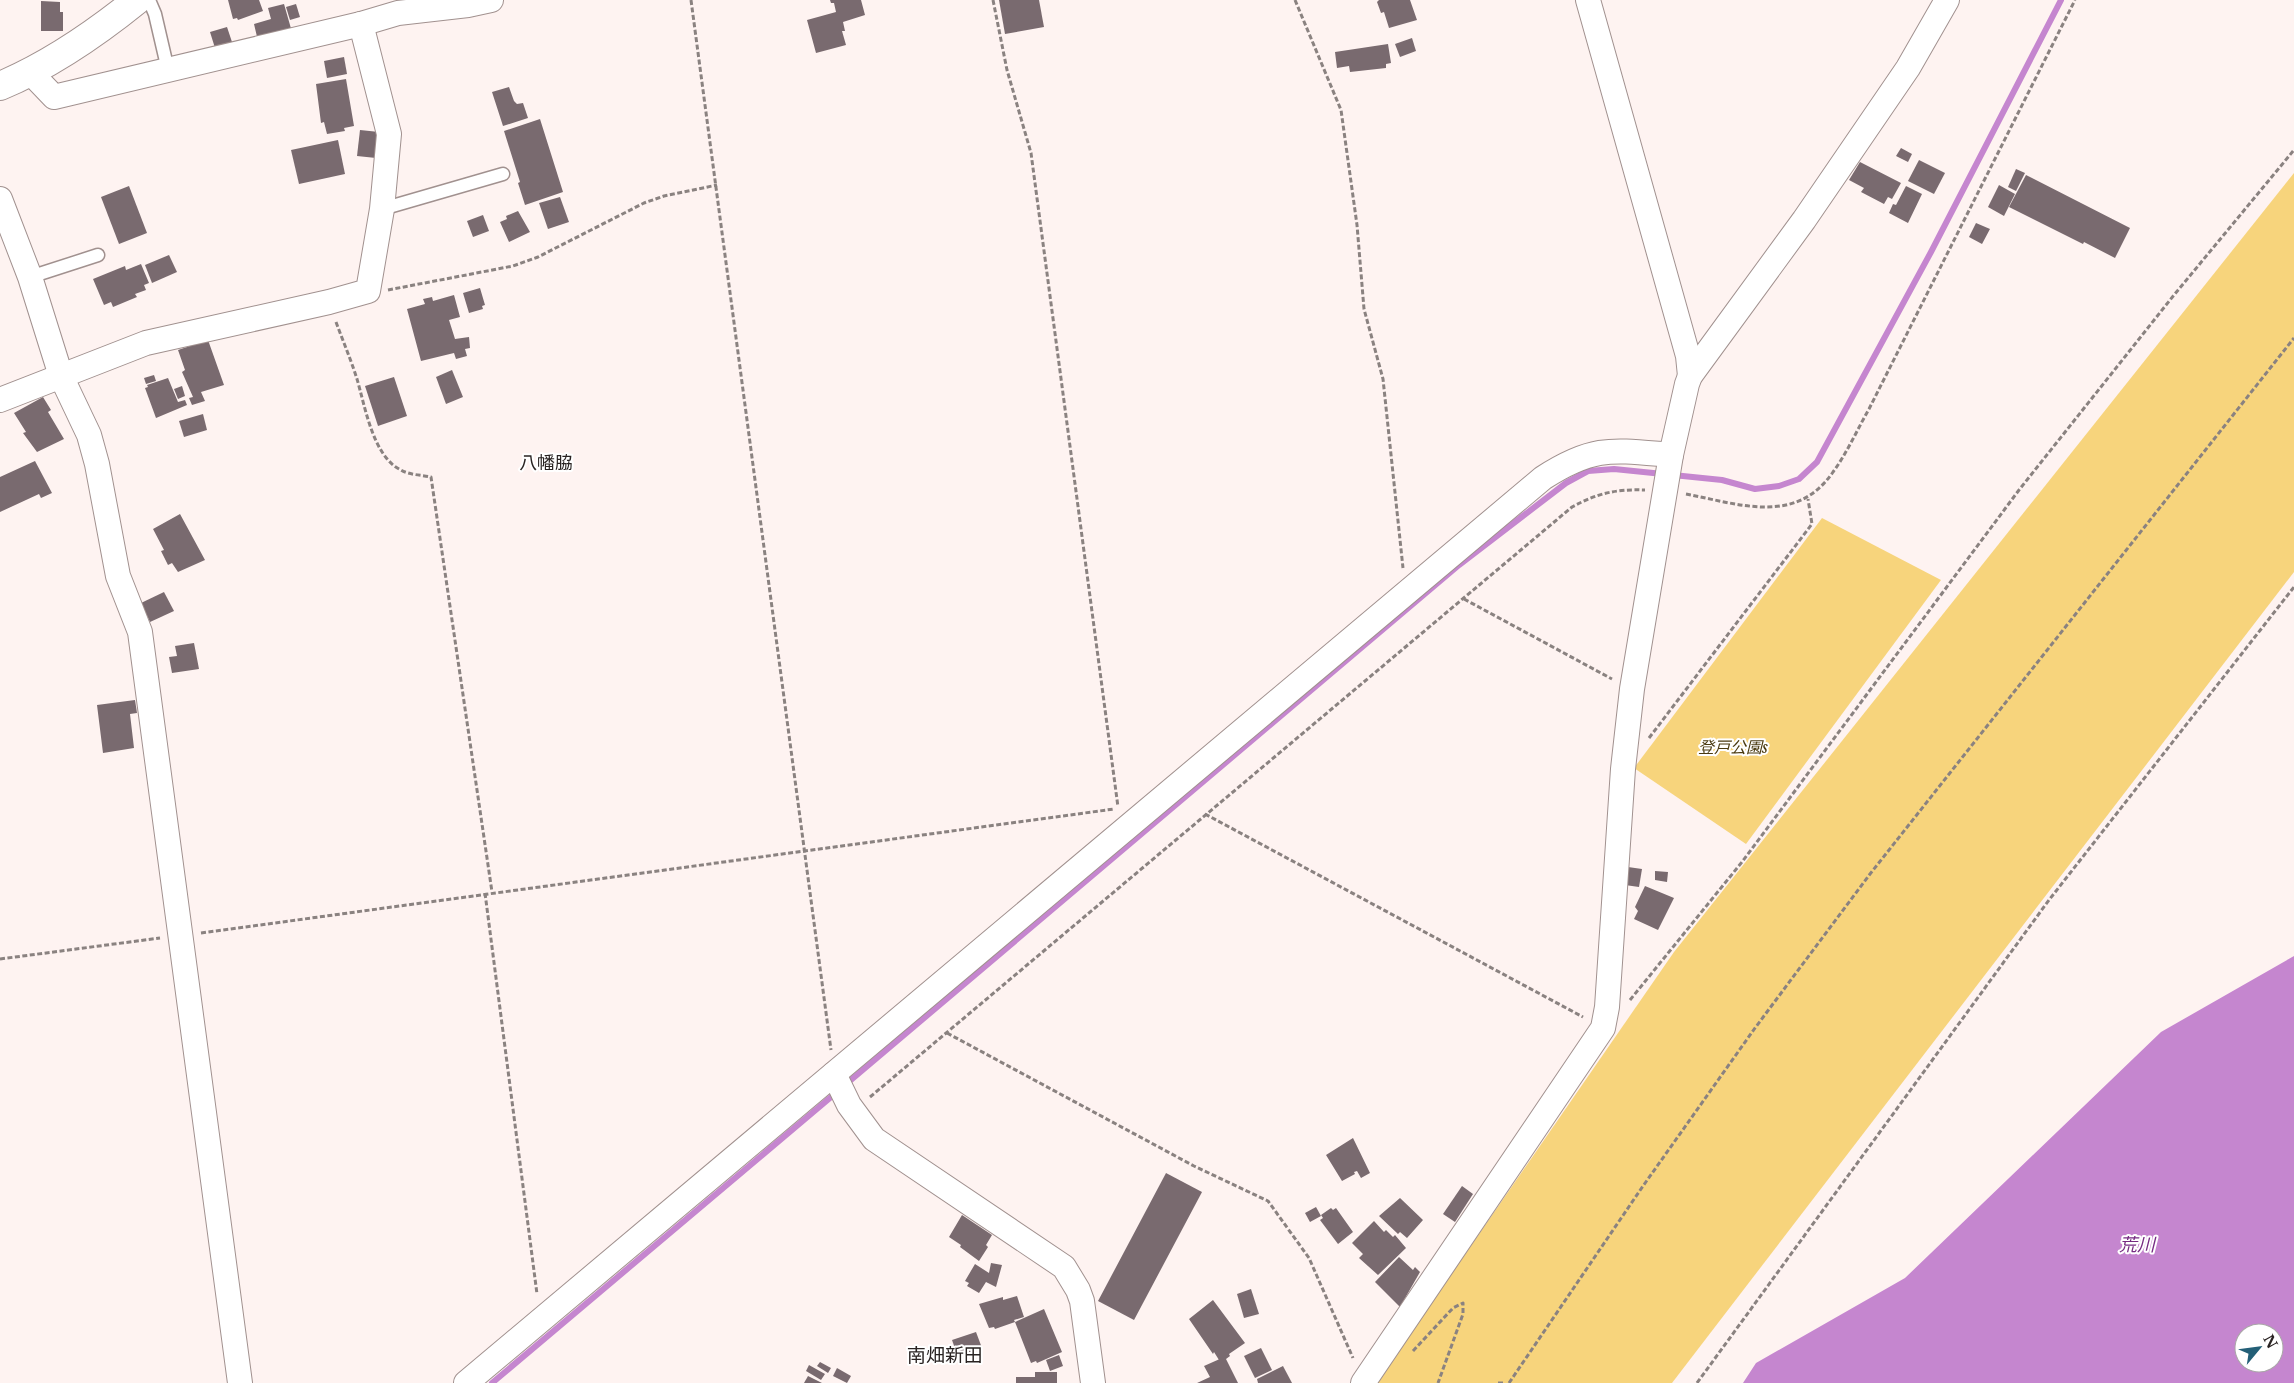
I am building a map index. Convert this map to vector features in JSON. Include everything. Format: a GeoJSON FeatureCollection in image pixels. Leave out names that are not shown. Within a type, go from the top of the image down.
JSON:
{"type":"FeatureCollection","features":[{"type":"Feature","properties":{"kind":"street"},"geometry":{"type":"LineString","coordinates":[[0,86],[31,72],[77,44],[137,0]]}},
{"type":"Feature","properties":{"kind":"street"},"geometry":{"type":"LineString","coordinates":[[31,72],[54,98],[361,24],[389,6],[468,6],[491,0]]}},
{"type":"Feature","properties":{"kind":"street"},"geometry":{"type":"LineString","coordinates":[[1363,1382],[1603,1028],[1608,1007],[1622,768],[1632,690],[1671,455],[1690,376],[1688,356],[1588,0]]}},
{"type":"Feature","properties":{"kind":"street"},"geometry":{"type":"LineString","coordinates":[[1690,376],[1845,160],[1908,68],[1948,0]]}},
{"type":"Feature","properties":{"kind":"street"},"geometry":{"type":"LineString","coordinates":[[0,400],[146,343],[329,302],[368,291],[382,209],[388,134],[361,24]]}},
{"type":"Feature","properties":{"kind":"street"},"geometry":{"type":"LineString","coordinates":[[0,199],[30,277],[61,376],[89,436],[97,464],[118,576],[140,632],[240,1383]]}},
{"type":"Feature","properties":{"kind":"street"},"geometry":{"type":"LineString","coordinates":[[466,1383],[541,1319],[836,1079],[1406,593],[1544,478],[1566,464],[1587,455],[1614,450],[1671,455]]}},
{"type":"Feature","properties":{"kind":"street"},"geometry":{"type":"LineString","coordinates":[[836,1079],[851,1108],[874,1139],[1064,1267],[1078,1290],[1082,1301],[1093,1383]]}},
{"type":"Feature","properties":{"kind":"lane"},"geometry":{"type":"LineString","coordinates":[[149,0],[155,14],[168,70]]}},
{"type":"Feature","properties":{"kind":"lane"},"geometry":{"type":"LineString","coordinates":[[382,209],[503,174]]}},
{"type":"Feature","properties":{"kind":"lane"},"geometry":{"type":"LineString","coordinates":[[30,277],[98,255]]}},
{"type":"Feature","properties":{"kind":"path"},"geometry":{"type":"LineString","coordinates":[[691,0],[836,1079]]}},
{"type":"Feature","properties":{"kind":"path"},"geometry":{"type":"LineString","coordinates":[[0,959],[1118,809],[1030,153],[1007,70],[993,0]]}},
{"type":"Feature","properties":{"kind":"path"},"geometry":{"type":"LineString","coordinates":[[1295,0],[1341,110],[1357,225],[1364,309],[1383,379],[1406,593]]}},
{"type":"Feature","properties":{"kind":"path"},"geometry":{"type":"LineString","coordinates":[[851,1108],[947,1033],[1205,814],[1464,599],[1541,531],[1572,507],[1595,495],[1624,489],[1666,490],[1756,507],[1780,506],[1808,499],[1834,472],[1868,409],[2075,0]]}},
{"type":"Feature","properties":{"kind":"path"},"geometry":{"type":"LineString","coordinates":[[1628,1002],[1742,862],[2019,490],[2180,287],[2294,150]]}},
{"type":"Feature","properties":{"kind":"path"},"geometry":{"type":"LineString","coordinates":[[368,291],[378,292],[513,266],[538,257],[644,203],[664,196],[717,185]]}},
{"type":"Feature","properties":{"kind":"path"},"geometry":{"type":"LineString","coordinates":[[329,302],[357,379],[365,413],[377,441],[388,459],[401,470],[431,477],[492,892]]}},
{"type":"Feature","properties":{"kind":"path"},"geometry":{"type":"LineString","coordinates":[[1509,1383],[1643,1186],[1864,881],[2294,338]]}},
{"type":"Feature","properties":{"kind":"path"},"geometry":{"type":"LineString","coordinates":[[1622,768],[1637,752],[1812,524],[1808,499]]}},
{"type":"Feature","properties":{"kind":"path"},"geometry":{"type":"LineString","coordinates":[[1697,1383],[2049,900],[2294,588]]}},
{"type":"Feature","properties":{"kind":"path"},"geometry":{"type":"LineString","coordinates":[[1464,599],[1632,690]]}},
{"type":"Feature","properties":{"kind":"path"},"geometry":{"type":"LineString","coordinates":[[1205,814],[1603,1028]]}},
{"type":"Feature","properties":{"kind":"path"},"geometry":{"type":"LineString","coordinates":[[485,893],[541,1319]]}},
{"type":"Feature","properties":{"kind":"path"},"geometry":{"type":"LineString","coordinates":[[947,1033],[1194,1166],[1268,1202],[1309,1258],[1363,1382]]}},
{"type":"Feature","properties":{"kind":"path"},"geometry":{"type":"LineString","coordinates":[[1408,1356],[1453,1308],[1462,1304],[1463,1314],[1438,1383]]}},
{"type":"Feature","properties":{"kind":"path"},"geometry":{"type":"LineString","coordinates":[[1498,1383],[1504,1383]]}},
{"type":"Feature","properties":{"kind":"green space"},"geometry":{"type":"Polygon","coordinates":[[[2294,173],[2294,572],[1672,1383],[1376,1383],[1674,952],[2294,173]]]}},
{"type":"Feature","properties":{"kind":"green space","name":"登戸公園s"},"geometry":{"type":"Polygon","coordinates":[[[1822,518],[1941,580],[1746,844],[1634,768],[1822,518]]]}},
{"type":"Feature","properties":{"kind":"water","name":"荒川"},"geometry":{"type":"Polygon","coordinates":[[[2294,956],[2294,1383],[1743,1383],[1756,1363],[1905,1278],[2161,1032],[2294,956]]]}},
{"type":"Feature","properties":{"kind":"building"},"geometry":{"type":"Polygon","coordinates":[[[228,0],[259,0],[263,11],[238,20],[237,18],[233,19],[228,0]]]}},
{"type":"Feature","properties":{"kind":"building"},"geometry":{"type":"Polygon","coordinates":[[[830,0],[861,0],[865,15],[843,22],[845,31],[842,31],[846,45],[816,53],[807,20],[836,12],[834,3],[831,3],[830,0]]]}},
{"type":"Feature","properties":{"kind":"building"},"geometry":{"type":"Polygon","coordinates":[[[999,0],[1039,0],[1044,27],[1005,34],[999,0]]]}},
{"type":"Feature","properties":{"kind":"building"},"geometry":{"type":"Polygon","coordinates":[[[1379,0],[1410,0],[1417,20],[1389,28],[1384,12],[1381,13],[1377,2],[1379,0]]]}},
{"type":"Feature","properties":{"kind":"building"},"geometry":{"type":"Polygon","coordinates":[[[41,1],[60,2],[60,12],[63,12],[63,31],[41,31],[41,1]]]}},
{"type":"Feature","properties":{"kind":"building"},"geometry":{"type":"Polygon","coordinates":[[[284,4],[292,32],[258,41],[254,24],[271,19],[268,8],[284,4]]]}},
{"type":"Feature","properties":{"kind":"building"},"geometry":{"type":"Polygon","coordinates":[[[296,4],[300,17],[290,20],[286,7],[296,4]]]}},
{"type":"Feature","properties":{"kind":"building"},"geometry":{"type":"Polygon","coordinates":[[[227,27],[232,42],[215,48],[210,32],[227,27]]]}},
{"type":"Feature","properties":{"kind":"building"},"geometry":{"type":"Polygon","coordinates":[[[1412,38],[1416,51],[1400,57],[1395,44],[1412,38]]]}},
{"type":"Feature","properties":{"kind":"building"},"geometry":{"type":"Polygon","coordinates":[[[1388,44],[1391,63],[1386,64],[1386,68],[1350,72],[1349,66],[1337,68],[1335,52],[1388,44]]]}},
{"type":"Feature","properties":{"kind":"building"},"geometry":{"type":"Polygon","coordinates":[[[344,57],[347,74],[327,78],[324,61],[344,57]]]}},
{"type":"Feature","properties":{"kind":"building"},"geometry":{"type":"Polygon","coordinates":[[[346,79],[354,126],[344,128],[345,131],[327,134],[324,122],[321,123],[316,84],[346,79]]]}},
{"type":"Feature","properties":{"kind":"building"},"geometry":{"type":"Polygon","coordinates":[[[509,87],[514,101],[517,104],[523,103],[528,118],[503,126],[492,92],[509,87]]]}},
{"type":"Feature","properties":{"kind":"building"},"geometry":{"type":"Polygon","coordinates":[[[540,119],[563,192],[525,205],[504,131],[540,119]]]}},
{"type":"Feature","properties":{"kind":"building"},"geometry":{"type":"Polygon","coordinates":[[[360,130],[379,132],[376,158],[357,156],[360,130]]]}},
{"type":"Feature","properties":{"kind":"building"},"geometry":{"type":"Polygon","coordinates":[[[338,140],[345,174],[299,184],[291,150],[338,140]]]}},
{"type":"Feature","properties":{"kind":"building"},"geometry":{"type":"Polygon","coordinates":[[[1901,148],[1912,154],[1908,162],[1896,156],[1901,148]]]}},
{"type":"Feature","properties":{"kind":"building"},"geometry":{"type":"Polygon","coordinates":[[[1919,160],[1945,173],[1934,194],[1908,181],[1919,160]]]}},
{"type":"Feature","properties":{"kind":"building"},"geometry":{"type":"Polygon","coordinates":[[[1860,162],[1901,183],[1892,199],[1888,197],[1884,204],[1861,192],[1864,188],[1849,180],[1860,162]]]}},
{"type":"Feature","properties":{"kind":"building"},"geometry":{"type":"Polygon","coordinates":[[[2016,169],[2025,173],[2016,191],[2008,187],[2016,169]]]}},
{"type":"Feature","properties":{"kind":"building"},"geometry":{"type":"Polygon","coordinates":[[[2026,175],[2130,228],[2115,258],[2009,207],[2026,175]]]}},
{"type":"Feature","properties":{"kind":"building"},"geometry":{"type":"Polygon","coordinates":[[[1999,185],[2015,194],[2004,216],[1988,207],[1999,185]]]}},
{"type":"Feature","properties":{"kind":"building"},"geometry":{"type":"Polygon","coordinates":[[[129,186],[147,233],[119,244],[101,197],[129,186]]]}},
{"type":"Feature","properties":{"kind":"building"},"geometry":{"type":"Polygon","coordinates":[[[1906,186],[1922,194],[1908,223],[1889,213],[1893,204],[1896,205],[1906,186]]]}},
{"type":"Feature","properties":{"kind":"building"},"geometry":{"type":"Polygon","coordinates":[[[560,197],[569,222],[548,229],[539,203],[560,197]]]}},
{"type":"Feature","properties":{"kind":"building"},"geometry":{"type":"Polygon","coordinates":[[[518,211],[530,232],[509,242],[500,222],[507,219],[506,216],[518,211]]]}},
{"type":"Feature","properties":{"kind":"building"},"geometry":{"type":"Polygon","coordinates":[[[483,215],[489,231],[473,237],[467,221],[483,215]]]}},
{"type":"Feature","properties":{"kind":"building"},"geometry":{"type":"Polygon","coordinates":[[[1976,223],[1990,229],[1982,244],[1969,237],[1976,223]]]}},
{"type":"Feature","properties":{"kind":"building"},"geometry":{"type":"Polygon","coordinates":[[[169,255],[177,272],[152,283],[145,265],[169,255]]]}},
{"type":"Feature","properties":{"kind":"building"},"geometry":{"type":"Polygon","coordinates":[[[141,264],[149,283],[144,285],[146,290],[135,294],[137,297],[113,307],[111,302],[104,305],[93,279],[125,266],[126,270],[141,264]]]}},
{"type":"Feature","properties":{"kind":"building"},"geometry":{"type":"Polygon","coordinates":[[[480,288],[485,305],[482,306],[483,309],[469,313],[463,293],[480,288]]]}},
{"type":"Feature","properties":{"kind":"building"},"geometry":{"type":"Polygon","coordinates":[[[454,295],[460,317],[449,320],[455,339],[469,337],[470,348],[465,349],[467,356],[456,359],[454,353],[421,361],[407,309],[425,304],[423,299],[432,297],[433,301],[454,295]]]}},
{"type":"Feature","properties":{"kind":"building"},"geometry":{"type":"Polygon","coordinates":[[[208,340],[224,385],[201,392],[205,401],[192,405],[189,398],[193,397],[182,372],[185,370],[178,350],[208,340]]]}},
{"type":"Feature","properties":{"kind":"building"},"geometry":{"type":"Polygon","coordinates":[[[452,370],[463,397],[446,404],[436,377],[452,370]]]}},
{"type":"Feature","properties":{"kind":"building"},"geometry":{"type":"Polygon","coordinates":[[[154,375],[156,381],[146,384],[144,378],[154,375]]]}},
{"type":"Feature","properties":{"kind":"building"},"geometry":{"type":"Polygon","coordinates":[[[394,377],[407,416],[378,426],[365,386],[394,377]]]}},
{"type":"Feature","properties":{"kind":"building"},"geometry":{"type":"Polygon","coordinates":[[[168,378],[178,402],[185,400],[187,405],[156,418],[145,388],[148,387],[147,385],[168,378]]]}},
{"type":"Feature","properties":{"kind":"building"},"geometry":{"type":"Polygon","coordinates":[[[182,386],[185,396],[178,399],[174,389],[182,386]]]}},
{"type":"Feature","properties":{"kind":"building"},"geometry":{"type":"Polygon","coordinates":[[[43,397],[51,410],[48,412],[64,439],[37,452],[23,433],[26,432],[14,413],[43,397]]]}},
{"type":"Feature","properties":{"kind":"building"},"geometry":{"type":"Polygon","coordinates":[[[203,414],[207,430],[184,437],[179,421],[203,414]]]}},
{"type":"Feature","properties":{"kind":"building"},"geometry":{"type":"Polygon","coordinates":[[[35,461],[52,493],[41,498],[39,494],[0,512],[0,477],[35,461]]]}},
{"type":"Feature","properties":{"kind":"building"},"geometry":{"type":"Polygon","coordinates":[[[180,514],[205,560],[178,572],[172,563],[168,565],[161,551],[164,550],[153,529],[180,514]]]}},
{"type":"Feature","properties":{"kind":"building"},"geometry":{"type":"Polygon","coordinates":[[[164,592],[174,611],[150,622],[141,603],[164,592]]]}},
{"type":"Feature","properties":{"kind":"building"},"geometry":{"type":"Polygon","coordinates":[[[194,643],[199,669],[172,673],[169,657],[177,656],[175,646],[194,643]]]}},
{"type":"Feature","properties":{"kind":"building"},"geometry":{"type":"Polygon","coordinates":[[[135,700],[137,713],[130,714],[134,748],[103,753],[97,705],[135,700]]]}},
{"type":"Feature","properties":{"kind":"building"},"geometry":{"type":"Polygon","coordinates":[[[1628,867],[1642,869],[1639,887],[1625,885],[1628,867]]]}},
{"type":"Feature","properties":{"kind":"building"},"geometry":{"type":"Polygon","coordinates":[[[1655,871],[1668,872],[1667,882],[1655,880],[1655,871]]]}},
{"type":"Feature","properties":{"kind":"building"},"geometry":{"type":"Polygon","coordinates":[[[1645,886],[1674,898],[1658,930],[1634,919],[1638,911],[1635,907],[1645,886]]]}},
{"type":"Feature","properties":{"kind":"building"},"geometry":{"type":"Polygon","coordinates":[[[1353,1138],[1370,1173],[1361,1178],[1357,1171],[1342,1181],[1326,1155],[1353,1138]]]}},
{"type":"Feature","properties":{"kind":"building"},"geometry":{"type":"Polygon","coordinates":[[[1166,1173],[1202,1192],[1134,1320],[1098,1301],[1166,1173]]]}},
{"type":"Feature","properties":{"kind":"building"},"geometry":{"type":"Polygon","coordinates":[[[1462,1186],[1473,1194],[1455,1222],[1443,1214],[1462,1186]]]}},
{"type":"Feature","properties":{"kind":"building"},"geometry":{"type":"Polygon","coordinates":[[[1400,1198],[1423,1220],[1407,1238],[1400,1232],[1398,1234],[1379,1216],[1400,1198]]]}},
{"type":"Feature","properties":{"kind":"building"},"geometry":{"type":"Polygon","coordinates":[[[1316,1207],[1321,1216],[1310,1222],[1305,1213],[1316,1207]]]}},
{"type":"Feature","properties":{"kind":"building"},"geometry":{"type":"Polygon","coordinates":[[[1331,1208],[1333,1210],[1336,1208],[1353,1232],[1338,1244],[1320,1220],[1323,1218],[1321,1215],[1331,1208]]]}},
{"type":"Feature","properties":{"kind":"building"},"geometry":{"type":"Polygon","coordinates":[[[962,1215],[992,1235],[986,1245],[988,1247],[979,1261],[949,1237],[962,1215]]]}},
{"type":"Feature","properties":{"kind":"building"},"geometry":{"type":"Polygon","coordinates":[[[1374,1221],[1384,1232],[1386,1230],[1393,1237],[1395,1235],[1406,1248],[1378,1275],[1359,1258],[1363,1254],[1352,1243],[1374,1221]]]}},
{"type":"Feature","properties":{"kind":"building"},"geometry":{"type":"Polygon","coordinates":[[[1399,1257],[1413,1270],[1415,1267],[1420,1272],[1400,1307],[1375,1282],[1399,1257]]]}},
{"type":"Feature","properties":{"kind":"building"},"geometry":{"type":"Polygon","coordinates":[[[991,1263],[1002,1265],[996,1287],[986,1282],[979,1293],[967,1286],[969,1283],[965,1281],[975,1264],[989,1273],[991,1263]]]}},
{"type":"Feature","properties":{"kind":"building"},"geometry":{"type":"Polygon","coordinates":[[[1251,1289],[1259,1314],[1244,1318],[1237,1294],[1251,1289]]]}},
{"type":"Feature","properties":{"kind":"building"},"geometry":{"type":"Polygon","coordinates":[[[1017,1296],[1024,1317],[995,1329],[994,1327],[989,1328],[979,1304],[1003,1297],[1003,1300],[1017,1296]]]}},
{"type":"Feature","properties":{"kind":"building"},"geometry":{"type":"Polygon","coordinates":[[[1213,1300],[1245,1343],[1229,1354],[1230,1356],[1226,1359],[1238,1383],[1197,1383],[1210,1377],[1204,1366],[1219,1359],[1214,1352],[1213,1354],[1189,1319],[1213,1300]]]}},
{"type":"Feature","properties":{"kind":"building"},"geometry":{"type":"Polygon","coordinates":[[[1044,1309],[1062,1352],[1037,1363],[1036,1361],[1031,1363],[1015,1322],[1044,1309]]]}},
{"type":"Feature","properties":{"kind":"building"},"geometry":{"type":"Polygon","coordinates":[[[976,1332],[982,1348],[958,1357],[952,1340],[976,1332]]]}},
{"type":"Feature","properties":{"kind":"building"},"geometry":{"type":"Polygon","coordinates":[[[1261,1348],[1272,1370],[1255,1378],[1244,1356],[1261,1348]]]}},
{"type":"Feature","properties":{"kind":"building"},"geometry":{"type":"Polygon","coordinates":[[[1059,1355],[1063,1366],[1050,1371],[1046,1360],[1059,1355]]]}},
{"type":"Feature","properties":{"kind":"building"},"geometry":{"type":"Polygon","coordinates":[[[820,1362],[831,1368],[828,1373],[817,1366],[820,1362]]]}},
{"type":"Feature","properties":{"kind":"building"},"geometry":{"type":"Polygon","coordinates":[[[809,1365],[825,1374],[821,1380],[806,1371],[809,1365]]]}},
{"type":"Feature","properties":{"kind":"building"},"geometry":{"type":"Polygon","coordinates":[[[1283,1366],[1292,1383],[1258,1383],[1257,1379],[1283,1366]]]}},
{"type":"Feature","properties":{"kind":"building"},"geometry":{"type":"Polygon","coordinates":[[[837,1368],[851,1376],[847,1383],[833,1376],[837,1368]]]}},
{"type":"Feature","properties":{"kind":"building"},"geometry":{"type":"Polygon","coordinates":[[[1035,1372],[1057,1372],[1057,1383],[1016,1383],[1016,1377],[1035,1377],[1035,1372]]]}},
{"type":"Feature","properties":{"kind":"building"},"geometry":{"type":"Polygon","coordinates":[[[808,1376],[822,1383],[804,1383],[808,1376]]]}},
{"type":"Feature","properties":{"kind":"waterway"},"geometry":{"type":"LineString","coordinates":[[1673,475],[1722,480],[1755,489],[1779,486],[1799,479],[1817,462],[1931,252],[2061,0]]}},
{"type":"Feature","properties":{"kind":"waterway"},"geometry":{"type":"LineString","coordinates":[[845,1085],[1459,565],[1566,483],[1588,471],[1614,469],[1663,474]]}},
{"type":"Feature","properties":{"kind":"waterway"},"geometry":{"type":"LineString","coordinates":[[492,1383],[837,1092]]}},
{"type":"Feature","properties":{"kind":"district","name":"八幡脇"},"geometry":{"type":"Point","coordinates":[546,463]}},
{"type":"Feature","properties":{"kind":"district","name":"南畑新田"},"geometry":{"type":"Point","coordinates":[945,1355]}}]}
